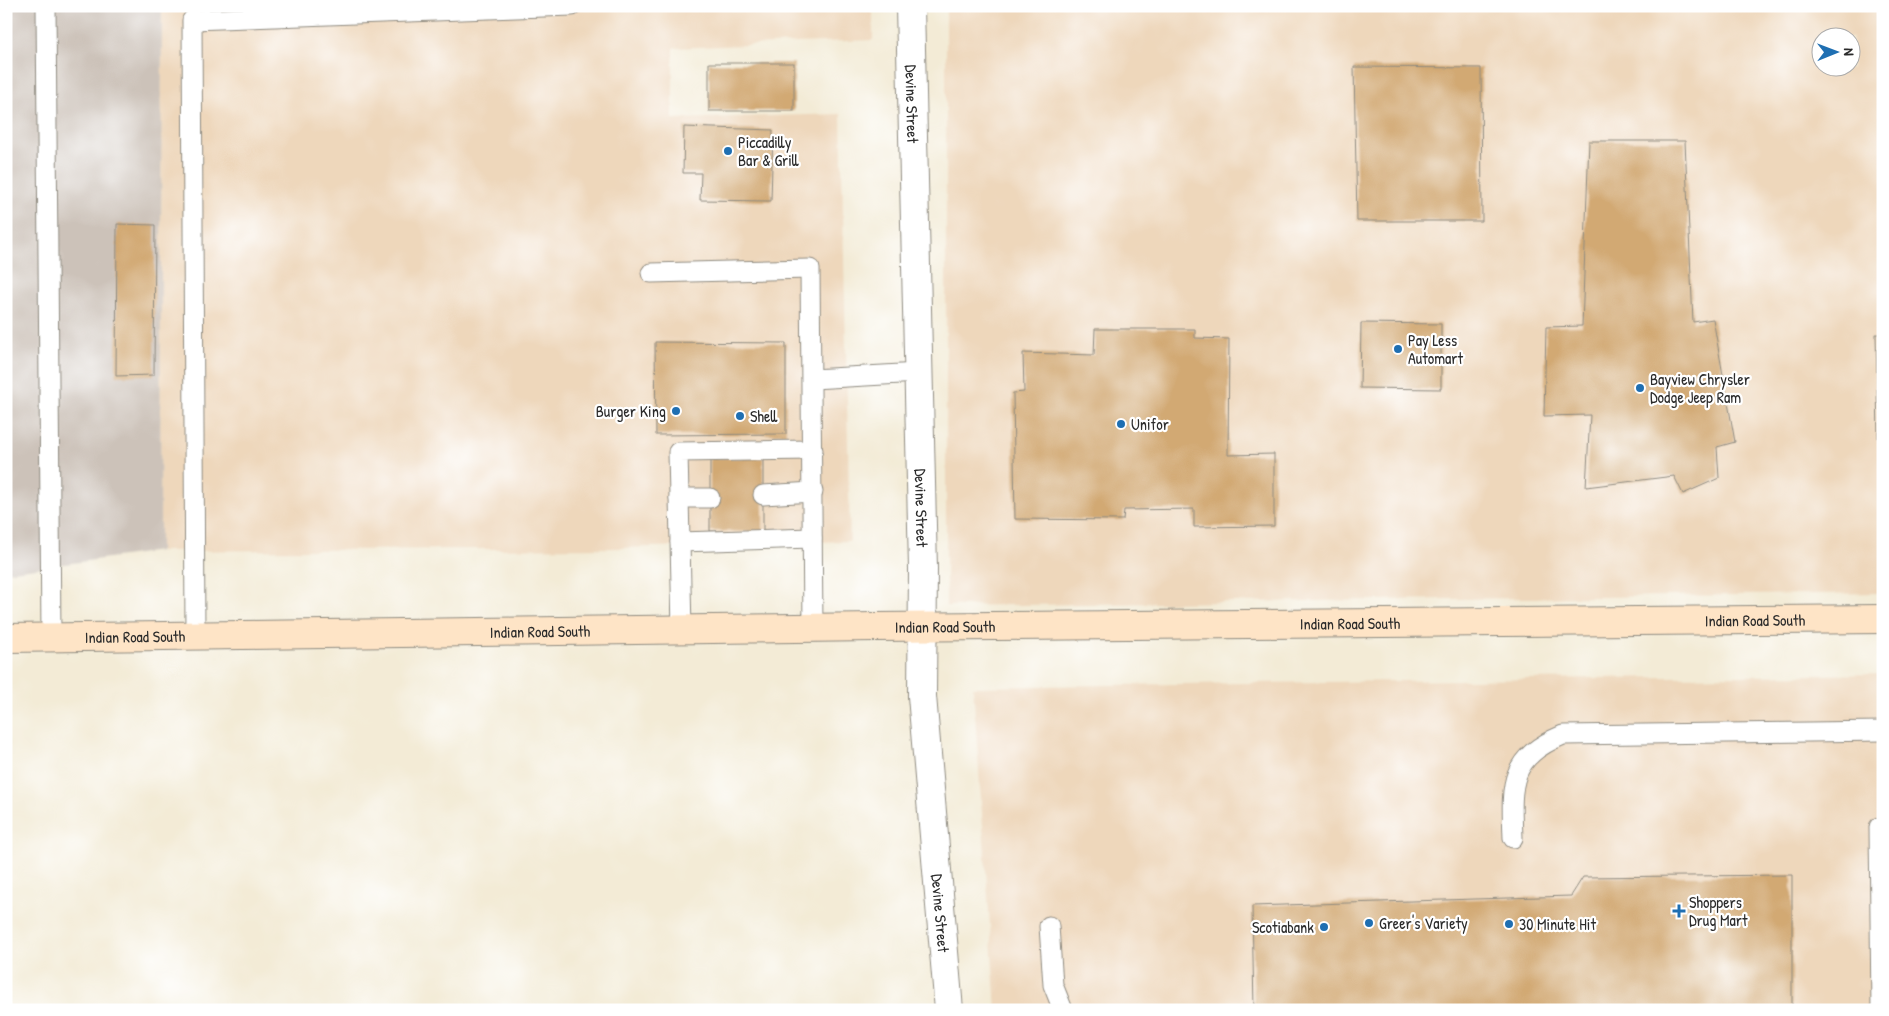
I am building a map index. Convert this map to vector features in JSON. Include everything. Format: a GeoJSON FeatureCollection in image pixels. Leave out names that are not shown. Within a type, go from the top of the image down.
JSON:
{"type":"FeatureCollection","features":[{"type":"Feature","properties":{"kind":"main road","name":"Indian Road South"},"geometry":{"type":"LineString","coordinates":[[6,638],[813,628],[1883,619]]}},
{"type":"Feature","properties":{"kind":"street","name":"Devine Street"},"geometry":{"type":"LineString","coordinates":[[910,6],[919,373],[923,627],[922,696],[949,1010]]}},
{"type":"Feature","properties":{"kind":"lane"},"geometry":{"type":"LineString","coordinates":[[46,6],[51,638]]}},
{"type":"Feature","properties":{"kind":"lane"},"geometry":{"type":"LineString","coordinates":[[195,636],[192,20],[572,6]]}},
{"type":"Feature","properties":{"kind":"lane"},"geometry":{"type":"LineString","coordinates":[[651,273],[810,269],[813,628]]}},
{"type":"Feature","properties":{"kind":"lane"},"geometry":{"type":"LineString","coordinates":[[812,379],[919,373]]}},
{"type":"Feature","properties":{"kind":"lane"},"geometry":{"type":"LineString","coordinates":[[682,630],[678,452],[813,450]]}},
{"type":"Feature","properties":{"kind":"lane"},"geometry":{"type":"LineString","coordinates":[[763,495],[813,492]]}},
{"type":"Feature","properties":{"kind":"lane"},"geometry":{"type":"LineString","coordinates":[[679,498],[710,498]]}},
{"type":"Feature","properties":{"kind":"lane"},"geometry":{"type":"LineString","coordinates":[[680,542],[812,538]]}},
{"type":"Feature","properties":{"kind":"lane"},"geometry":{"type":"LineString","coordinates":[[1513,838],[1512,791],[1521,765],[1541,744],[1563,735],[1883,731]]}},
{"type":"Feature","properties":{"kind":"lane"},"geometry":{"type":"LineString","coordinates":[[1879,827],[1881,1010]]}},
{"type":"Feature","properties":{"kind":"lane"},"geometry":{"type":"LineString","coordinates":[[1049,926],[1053,985],[1063,1010]]}},
{"type":"Feature","properties":{"kind":"shaded area"},"geometry":{"type":"Polygon","coordinates":[[[6,6],[162,6],[160,551],[6,572],[6,6]]]}},
{"type":"Feature","properties":{"kind":"shaded area"},"geometry":{"type":"Polygon","coordinates":[[[162,6],[873,6],[873,40],[673,48],[673,119],[841,114],[850,541],[621,548],[160,551],[162,6]]]}},
{"type":"Feature","properties":{"kind":"shaded area"},"geometry":{"type":"Polygon","coordinates":[[[946,6],[1883,6],[1883,593],[946,606],[946,6]]]}},
{"type":"Feature","properties":{"kind":"shaded area"},"geometry":{"type":"Polygon","coordinates":[[[1883,674],[1883,1010],[996,1010],[973,687],[1883,674]]]}},
{"type":"Feature","properties":{"kind":"building"},"geometry":{"type":"Polygon","coordinates":[[[709,63],[794,63],[794,111],[709,111],[709,63]]]}},
{"type":"Feature","properties":{"kind":"building"},"geometry":{"type":"Polygon","coordinates":[[[1354,67],[1481,68],[1482,221],[1357,221],[1354,67]]]}},
{"type":"Feature","properties":{"kind":"building","name":"Piccadilly Bar & Grill"},"geometry":{"type":"Polygon","coordinates":[[[684,127],[773,130],[771,201],[700,200],[701,173],[683,173],[684,127]]]}},
{"type":"Feature","properties":{"kind":"building"},"geometry":{"type":"Polygon","coordinates":[[[1589,141],[1685,141],[1693,322],[1713,319],[1735,442],[1717,447],[1719,478],[1683,494],[1674,476],[1586,487],[1590,415],[1544,416],[1546,327],[1582,326],[1589,141]]]}},
{"type":"Feature","properties":{"kind":"building"},"geometry":{"type":"Polygon","coordinates":[[[117,224],[155,225],[154,375],[116,376],[117,224]]]}},
{"type":"Feature","properties":{"kind":"building"},"geometry":{"type":"Polygon","coordinates":[[[1361,323],[1441,324],[1441,389],[1360,388],[1361,323]]]}},
{"type":"Feature","properties":{"kind":"building","name":"Unifor"},"geometry":{"type":"Polygon","coordinates":[[[1095,329],[1195,329],[1195,338],[1229,339],[1228,455],[1274,454],[1274,526],[1194,527],[1194,509],[1124,510],[1123,520],[1015,519],[1013,393],[1024,392],[1023,353],[1094,355],[1095,329]]]}},
{"type":"Feature","properties":{"kind":"building"},"geometry":{"type":"Polygon","coordinates":[[[1876,334],[1883,334],[1883,439],[1878,439],[1876,334]]]}},
{"type":"Feature","properties":{"kind":"building"},"geometry":{"type":"Polygon","coordinates":[[[655,342],[786,343],[786,434],[656,435],[655,342]]]}},
{"type":"Feature","properties":{"kind":"building"},"geometry":{"type":"Polygon","coordinates":[[[710,458],[763,458],[763,532],[710,531],[710,458]]]}},
{"type":"Feature","properties":{"kind":"building"},"geometry":{"type":"Polygon","coordinates":[[[1792,875],[1792,1010],[1254,1010],[1252,906],[1571,896],[1583,877],[1792,875]]]}},
{"type":"Feature","properties":{"kind":"place","name":"Piccadilly Bar & Grill"},"geometry":{"type":"Point","coordinates":[728,151]}},
{"type":"Feature","properties":{"kind":"place","name":"Pay Less Automart"},"geometry":{"type":"Point","coordinates":[1398,349]}},
{"type":"Feature","properties":{"kind":"place","name":"Bayview Chrysler Dodge Jeep Ram"},"geometry":{"type":"Point","coordinates":[1640,388]}},
{"type":"Feature","properties":{"kind":"place","name":"Burger King"},"geometry":{"type":"Point","coordinates":[676,411]}},
{"type":"Feature","properties":{"kind":"place","name":"Shell"},"geometry":{"type":"Point","coordinates":[740,416]}},
{"type":"Feature","properties":{"kind":"place","name":"Unifor"},"geometry":{"type":"Point","coordinates":[1121,424]}},
{"type":"Feature","properties":{"kind":"place","name":"Shoppers Drug Mart"},"geometry":{"type":"Point","coordinates":[1679,911]}},
{"type":"Feature","properties":{"kind":"place","name":"Greer's Variety"},"geometry":{"type":"Point","coordinates":[1369,923]}},
{"type":"Feature","properties":{"kind":"place","name":"30 Minute Hit"},"geometry":{"type":"Point","coordinates":[1509,924]}},
{"type":"Feature","properties":{"kind":"place","name":"Scotiabank"},"geometry":{"type":"Point","coordinates":[1324,927]}}]}
